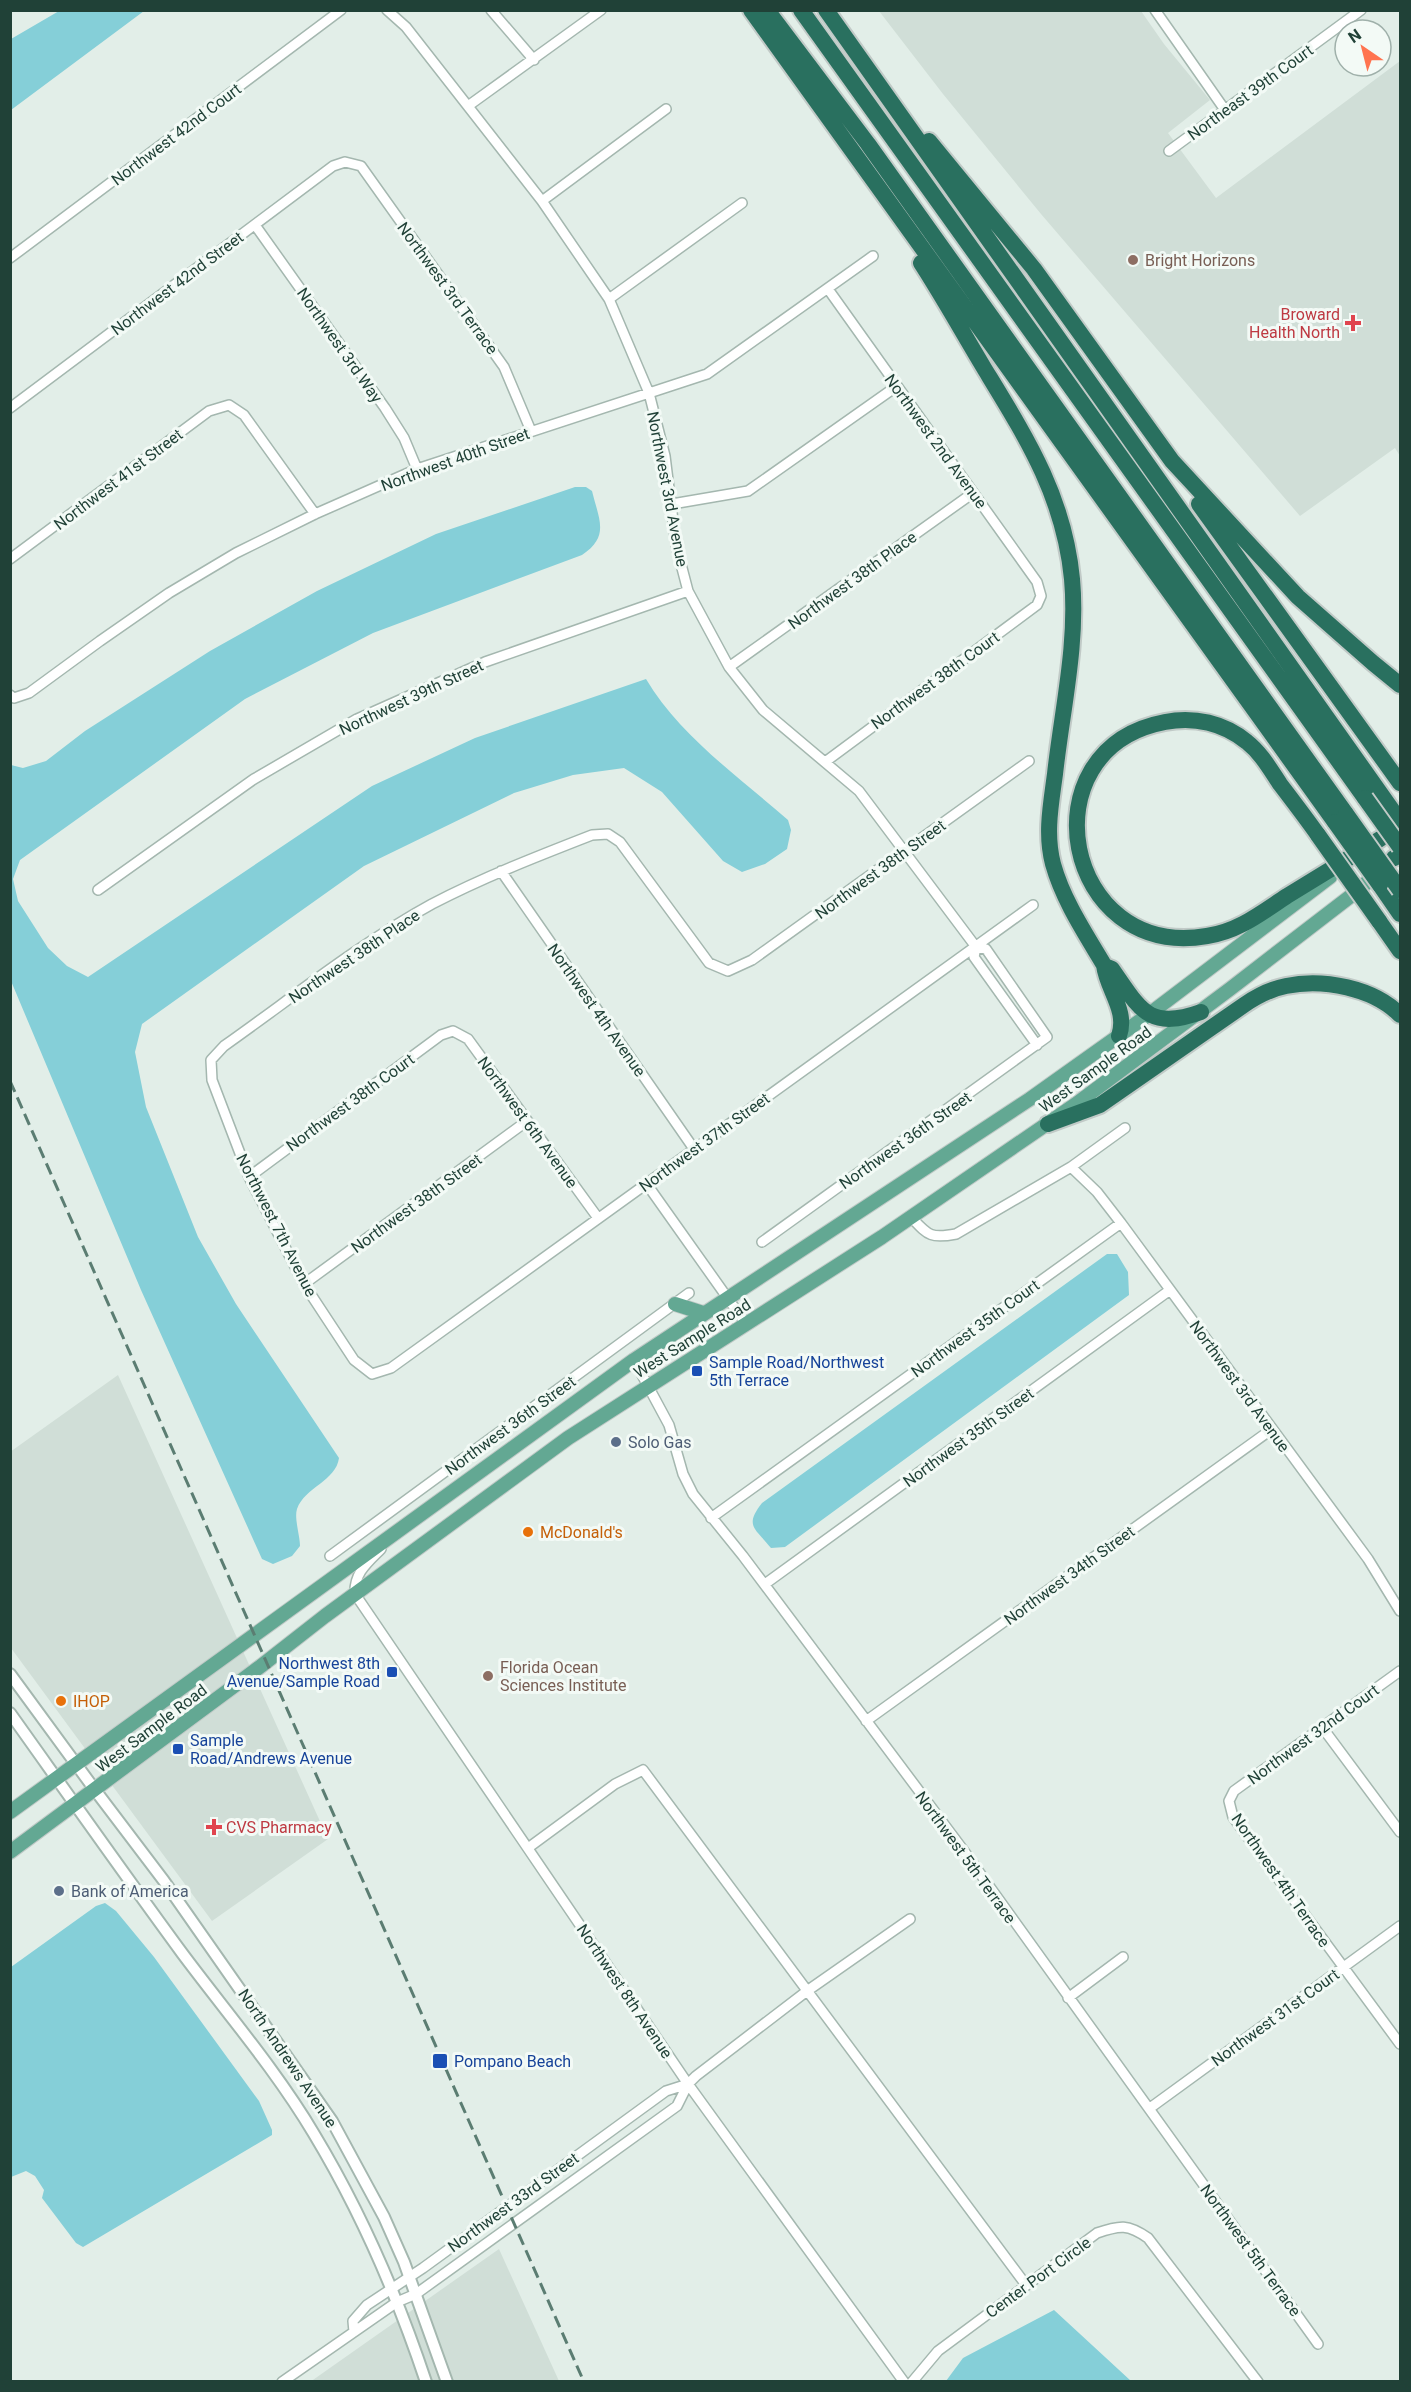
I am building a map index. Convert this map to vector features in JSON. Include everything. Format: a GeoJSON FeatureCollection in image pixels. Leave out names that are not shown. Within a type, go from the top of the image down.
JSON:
{"type":"FeatureCollection","features":[{"type":"Feature","properties":{"kind":"highway"},"geometry":{"type":"LineString","coordinates":[[750,10],[1340,818],[1401,890]]}},
{"type":"Feature","properties":{"kind":"highway"},"geometry":{"type":"LineString","coordinates":[[767,10],[868,144]]}},
{"type":"Feature","properties":{"kind":"highway"},"geometry":{"type":"LineString","coordinates":[[776,10],[1340,818],[1399,911]]}},
{"type":"Feature","properties":{"kind":"highway"},"geometry":{"type":"LineString","coordinates":[[801,10],[1371,794],[1401,822]]}},
{"type":"Feature","properties":{"kind":"highway"},"geometry":{"type":"LineString","coordinates":[[826,10],[1371,794],[1399,853]]}},
{"type":"Feature","properties":{"kind":"highway"},"geometry":{"type":"LineString","coordinates":[[866,69],[940,154],[1034,269],[1398,780]]}},
{"type":"Feature","properties":{"kind":"highway"},"geometry":{"type":"LineString","coordinates":[[842,135],[853,168],[932,280],[1033,448],[1058,512],[1069,559],[1073,605],[1072,649],[1050,814],[1050,846],[1053,863],[1064,894],[1104,965],[1120,1011],[1122,1024],[1119,1036]]}},
{"type":"Feature","properties":{"kind":"highway"},"geometry":{"type":"LineString","coordinates":[[1172,461],[1298,597],[1401,685]]}},
{"type":"Feature","properties":{"kind":"highway"},"geometry":{"type":"LineString","coordinates":[[1380,839],[1240,926],[1205,937],[1171,938],[1137,927],[1117,914],[1099,896],[1081,862],[1077,847],[1076,818],[1086,782],[1096,764],[1112,746],[1144,727],[1164,722],[1185,720],[1210,722],[1247,742],[1266,762],[1318,835],[1379,921],[1401,951]]}},
{"type":"Feature","properties":{"kind":"highway"},"geometry":{"type":"LineString","coordinates":[[1104,965],[1112,969],[1132,998],[1148,1014],[1159,1019],[1171,1020],[1201,1011]]}},
{"type":"Feature","properties":{"kind":"highway"},"geometry":{"type":"LineString","coordinates":[[1048,1124],[1100,1105],[1244,1005],[1279,987],[1306,983],[1341,987],[1373,997],[1395,1009],[1401,1015]]}},
{"type":"Feature","properties":{"kind":"main road","name":"West Sample Road"},"geometry":{"type":"LineString","coordinates":[[10,1812],[634,1360],[972,1138],[1119,1036],[1401,822]]}},
{"type":"Feature","properties":{"kind":"main road","name":"West Sample Road"},"geometry":{"type":"LineString","coordinates":[[10,1852],[568,1438],[911,1217],[1048,1124],[1356,892],[1399,853]]}},
{"type":"Feature","properties":{"kind":"main road"},"geometry":{"type":"LineString","coordinates":[[675,1304],[703,1313]]}},
{"type":"Feature","properties":{"kind":"street","name":"Northwest 42nd Court"},"geometry":{"type":"LineString","coordinates":[[10,258],[341,10]]}},
{"type":"Feature","properties":{"kind":"street","name":"Northwest 3rd Avenue"},"geometry":{"type":"LineString","coordinates":[[387,10],[406,27],[542,201],[609,299],[649,393],[665,456],[676,545],[688,591],[729,667],[763,710],[859,791],[976,947],[986,949],[1047,1037]]}},
{"type":"Feature","properties":{"kind":"street"},"geometry":{"type":"LineString","coordinates":[[491,10],[534,60]]}},
{"type":"Feature","properties":{"kind":"street"},"geometry":{"type":"LineString","coordinates":[[468,106],[601,10]]}},
{"type":"Feature","properties":{"kind":"street","name":"Northeast 39th Court"},"geometry":{"type":"LineString","coordinates":[[1169,151],[1361,10]]}},
{"type":"Feature","properties":{"kind":"street"},"geometry":{"type":"LineString","coordinates":[[1158,12],[1225,110]]}},
{"type":"Feature","properties":{"kind":"street"},"geometry":{"type":"LineString","coordinates":[[542,201],[666,109]]}},
{"type":"Feature","properties":{"kind":"street","name":"Northwest 42nd Street"},"geometry":{"type":"LineString","coordinates":[[10,408],[333,166],[345,162]]}},
{"type":"Feature","properties":{"kind":"street","name":"Northwest 3rd Terrace"},"geometry":{"type":"LineString","coordinates":[[345,162],[361,166],[504,367],[531,431]]}},
{"type":"Feature","properties":{"kind":"street"},"geometry":{"type":"LineString","coordinates":[[609,299],[742,203]]}},
{"type":"Feature","properties":{"kind":"street","name":"Northwest 3rd Way"},"geometry":{"type":"LineString","coordinates":[[255,225],[385,408],[404,438],[417,469]]}},
{"type":"Feature","properties":{"kind":"street","name":"Northwest 40th Street"},"geometry":{"type":"LineString","coordinates":[[12,696],[29,693],[100,640],[236,553],[315,514],[417,469],[707,374],[873,256]]}},
{"type":"Feature","properties":{"kind":"street","name":"Northwest 2nd Avenue"},"geometry":{"type":"LineString","coordinates":[[828,289],[1037,582],[1041,596]]}},
{"type":"Feature","properties":{"kind":"street"},"geometry":{"type":"LineString","coordinates":[[672,504],[748,491],[897,386]]}},
{"type":"Feature","properties":{"kind":"street","name":"Northwest 41st Street"},"geometry":{"type":"LineString","coordinates":[[10,559],[209,411],[229,405],[244,414],[315,514]]}},
{"type":"Feature","properties":{"kind":"street","name":"Northwest 38th Place"},"geometry":{"type":"LineString","coordinates":[[729,667],[974,493]]}},
{"type":"Feature","properties":{"kind":"street","name":"Northwest 39th Street"},"geometry":{"type":"LineString","coordinates":[[98,890],[254,779],[357,718],[485,662],[688,591]]}},
{"type":"Feature","properties":{"kind":"street","name":"Northwest 38th Court"},"geometry":{"type":"LineString","coordinates":[[825,762],[1037,605],[1041,596]]}},
{"type":"Feature","properties":{"kind":"street","name":"Northwest 38th Street"},"geometry":{"type":"LineString","coordinates":[[728,971],[752,960],[1029,762]]}},
{"type":"Feature","properties":{"kind":"street","name":"Northwest 38th Place"},"geometry":{"type":"LineString","coordinates":[[211,1060],[224,1046],[381,935],[433,904],[501,872],[592,835],[608,834],[620,842],[709,963],[728,971]]}},
{"type":"Feature","properties":{"kind":"street","name":"Northwest 4th Avenue"},"geometry":{"type":"LineString","coordinates":[[501,872],[694,1149]]}},
{"type":"Feature","properties":{"kind":"street","name":"Northwest 37th Street"},"geometry":{"type":"LineString","coordinates":[[372,1374],[391,1368],[1034,905]]}},
{"type":"Feature","properties":{"kind":"street","name":"Northwest 3rd Avenue"},"geometry":{"type":"LineString","coordinates":[[976,947],[974,957],[1037,1045]]}},
{"type":"Feature","properties":{"kind":"street","name":"Northwest 38th Court"},"geometry":{"type":"LineString","coordinates":[[249,1177],[441,1035],[453,1031]]}},
{"type":"Feature","properties":{"kind":"street","name":"Northwest 6th Avenue"},"geometry":{"type":"LineString","coordinates":[[453,1031],[468,1039],[598,1218]]}},
{"type":"Feature","properties":{"kind":"street","name":"Northwest 36th Street"},"geometry":{"type":"LineString","coordinates":[[762,1242],[1047,1037]]}},
{"type":"Feature","properties":{"kind":"street","name":"Northwest 7th Avenue"},"geometry":{"type":"LineString","coordinates":[[211,1060],[212,1080],[249,1177],[304,1284],[354,1360],[372,1374]]}},
{"type":"Feature","properties":{"kind":"street","name":"Northwest 38th Street"},"geometry":{"type":"LineString","coordinates":[[304,1284],[527,1121]]}},
{"type":"Feature","properties":{"kind":"street"},"geometry":{"type":"LineString","coordinates":[[911,1217],[929,1235],[939,1237],[956,1234],[1071,1167],[1125,1128]]}},
{"type":"Feature","properties":{"kind":"street","name":"Northwest 3rd Avenue"},"geometry":{"type":"LineString","coordinates":[[1071,1167],[1097,1192],[1121,1223],[1368,1559],[1401,1611]]}},
{"type":"Feature","properties":{"kind":"street"},"geometry":{"type":"LineString","coordinates":[[646,1183],[746,1324]]}},
{"type":"Feature","properties":{"kind":"street","name":"Northwest 35th Court"},"geometry":{"type":"LineString","coordinates":[[711,1518],[1121,1223]]}},
{"type":"Feature","properties":{"kind":"street","name":"Northwest 35th Street"},"geometry":{"type":"LineString","coordinates":[[765,1584],[1170,1290]]}},
{"type":"Feature","properties":{"kind":"street","name":"Northwest 36th Street"},"geometry":{"type":"LineString","coordinates":[[330,1557],[689,1293]]}},
{"type":"Feature","properties":{"kind":"street","name":"Northwest 5th Terrace"},"geometry":{"type":"LineString","coordinates":[[634,1360],[672,1432],[688,1485],[711,1518],[765,1584],[964,1851],[1318,2344]]}},
{"type":"Feature","properties":{"kind":"street","name":"Northwest 34th Street"},"geometry":{"type":"LineString","coordinates":[[866,1721],[1272,1429]]}},
{"type":"Feature","properties":{"kind":"street"},"geometry":{"type":"LineString","coordinates":[[355,1594],[354,1583],[358,1574],[397,1533],[388,1515]]}},
{"type":"Feature","properties":{"kind":"street","name":"Northwest 8th Avenue"},"geometry":{"type":"LineString","coordinates":[[355,1594],[688,2084],[904,2382]]}},
{"type":"Feature","properties":{"kind":"street","name":"Northwest 32nd Court"},"geometry":{"type":"LineString","coordinates":[[1229,1801],[1234,1791],[1401,1671]]}},
{"type":"Feature","properties":{"kind":"street","name":"North Andrews Avenue"},"geometry":{"type":"LineString","coordinates":[[10,1674],[94,1790],[164,1881],[332,2121],[384,2217],[410,2277],[447,2382]]}},
{"type":"Feature","properties":{"kind":"street","name":"North Andrews Avenue"},"geometry":{"type":"LineString","coordinates":[[10,1713],[312,2131],[345,2187],[391,2288],[426,2382]]}},
{"type":"Feature","properties":{"kind":"street"},"geometry":{"type":"LineString","coordinates":[[1322,1727],[1401,1833]]}},
{"type":"Feature","properties":{"kind":"street"},"geometry":{"type":"LineString","coordinates":[[528,1848],[615,1784],[643,1770],[1026,2285]]}},
{"type":"Feature","properties":{"kind":"street","name":"Northwest 4th Terrace"},"geometry":{"type":"LineString","coordinates":[[1229,1801],[1233,1817],[1401,2044]]}},
{"type":"Feature","properties":{"kind":"street","name":"Northwest 33rd Street"},"geometry":{"type":"LineString","coordinates":[[354,2332],[353,2321],[367,2305],[410,2277],[666,2091],[688,2084],[807,1991],[910,1918]]}},
{"type":"Feature","properties":{"kind":"street","name":"Northwest 31st Court"},"geometry":{"type":"LineString","coordinates":[[1150,2108],[1401,1926]]}},
{"type":"Feature","properties":{"kind":"street"},"geometry":{"type":"LineString","coordinates":[[1068,1998],[1123,1957]]}},
{"type":"Feature","properties":{"kind":"street","name":"Northwest 33rd Street"},"geometry":{"type":"LineString","coordinates":[[282,2382],[397,2302],[416,2294],[677,2106],[688,2084]]}},
{"type":"Feature","properties":{"kind":"street","name":"Center Port Circle"},"geometry":{"type":"LineString","coordinates":[[912,2382],[938,2351],[1097,2233],[1115,2226],[1132,2228],[1148,2238],[1258,2382]]}},
{"type":"Feature","properties":{"kind":"shaded area"},"geometry":{"type":"Polygon","coordinates":[[[879,11],[1141,11],[1164,44],[1210,100],[1168,133],[1216,198],[1377,78],[1393,78],[1393,66],[1400,61],[1400,456],[1395,448],[1300,516],[1041,214],[879,11]]]}},
{"type":"Feature","properties":{"kind":"shaded area"},"geometry":{"type":"Polygon","coordinates":[[[118,1375],[328,1839],[212,1921],[11,1648],[10,1452],[118,1375]]]}},
{"type":"Feature","properties":{"kind":"shaded area"},"geometry":{"type":"Polygon","coordinates":[[[499,2249],[559,2381],[310,2382],[499,2249]]]}},
{"type":"Feature","properties":{"kind":"water"},"geometry":{"type":"Polygon","coordinates":[[[59,11],[144,11],[11,110],[11,39],[59,11]]]}},
{"type":"Feature","properties":{"kind":"water"},"geometry":{"type":"Polygon","coordinates":[[[575,487],[586,487],[592,491],[600,527],[596,541],[582,555],[373,633],[245,699],[20,860],[13,879],[18,901],[48,948],[67,966],[88,977],[372,786],[475,738],[646,679],[676,719],[711,755],[788,820],[791,830],[787,849],[765,864],[742,872],[723,861],[662,792],[624,768],[573,775],[514,793],[364,866],[142,1024],[135,1052],[146,1107],[198,1237],[236,1304],[339,1458],[332,1473],[301,1501],[297,1509],[300,1546],[292,1556],[273,1564],[262,1559],[141,1290],[11,981],[11,765],[23,768],[46,761],[85,731],[210,651],[317,591],[436,534],[575,487]]]}},
{"type":"Feature","properties":{"kind":"water"},"geometry":{"type":"Polygon","coordinates":[[[1107,1254],[1117,1254],[1128,1272],[1129,1295],[785,1547],[771,1548],[756,1531],[754,1517],[762,1503],[1107,1254]]]}},
{"type":"Feature","properties":{"kind":"water"},"geometry":{"type":"Polygon","coordinates":[[[105,1903],[116,1911],[154,1957],[259,2101],[272,2135],[83,2247],[76,2243],[42,2198],[44,2190],[35,2176],[26,2171],[11,2177],[11,1967],[96,1906],[105,1903]]]}},
{"type":"Feature","properties":{"kind":"water"},"geometry":{"type":"Polygon","coordinates":[[[1054,2310],[1131,2381],[946,2381],[963,2358],[1054,2310]]]}},
{"type":"Feature","properties":{"kind":"railway"},"geometry":{"type":"LineString","coordinates":[[10,1081],[584,2382]]}},
{"type":"Feature","properties":{"kind":"place","name":"Bright Horizons"},"geometry":{"type":"Point","coordinates":[1133,260]}},
{"type":"Feature","properties":{"kind":"place","name":"Broward Health North"},"geometry":{"type":"Point","coordinates":[1353,323]}},
{"type":"Feature","properties":{"kind":"place","name":"Sample Road/Northwest 5th Terrace"},"geometry":{"type":"Point","coordinates":[697,1371]}},
{"type":"Feature","properties":{"kind":"place","name":"Solo Gas"},"geometry":{"type":"Point","coordinates":[616,1442]}},
{"type":"Feature","properties":{"kind":"place","name":"McDonald's"},"geometry":{"type":"Point","coordinates":[528,1532]}},
{"type":"Feature","properties":{"kind":"place","name":"Northwest 8th Avenue/Sample Road"},"geometry":{"type":"Point","coordinates":[392,1672]}},
{"type":"Feature","properties":{"kind":"place","name":"Florida Ocean Sciences Institute"},"geometry":{"type":"Point","coordinates":[488,1676]}},
{"type":"Feature","properties":{"kind":"place","name":"IHOP"},"geometry":{"type":"Point","coordinates":[61,1701]}},
{"type":"Feature","properties":{"kind":"place","name":"Sample Road/Andrews Avenue"},"geometry":{"type":"Point","coordinates":[178,1749]}},
{"type":"Feature","properties":{"kind":"place","name":"CVS Pharmacy"},"geometry":{"type":"Point","coordinates":[214,1827]}},
{"type":"Feature","properties":{"kind":"place","name":"Bank of America"},"geometry":{"type":"Point","coordinates":[59,1891]}},
{"type":"Feature","properties":{"kind":"place","name":"Pompano Beach"},"geometry":{"type":"Point","coordinates":[440,2061]}}]}
